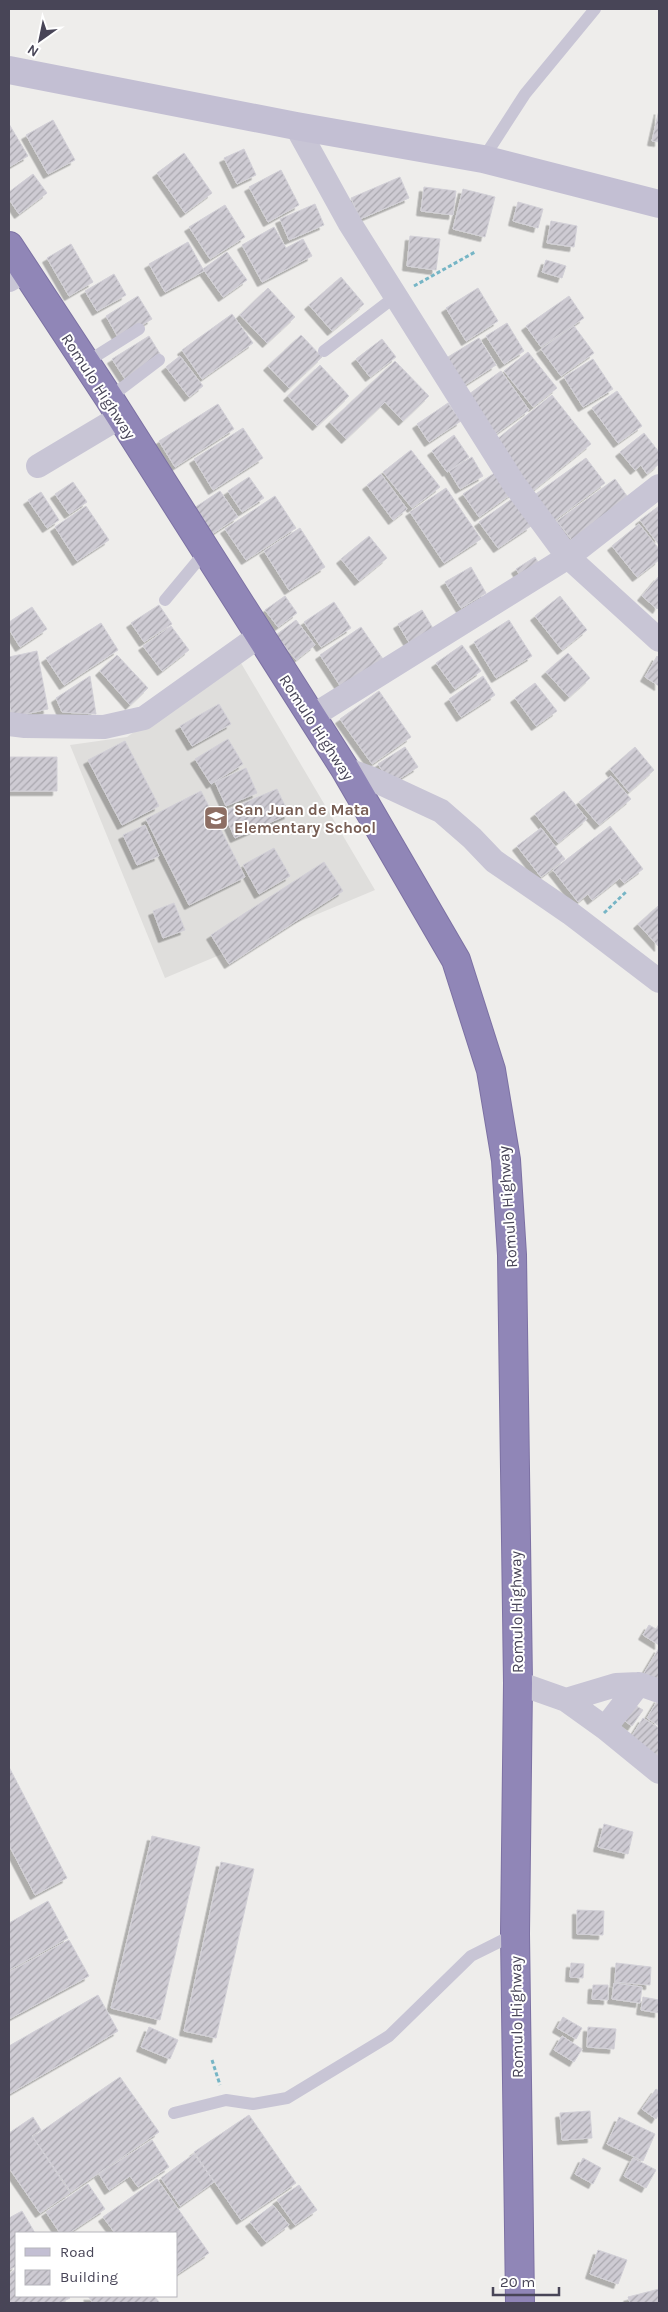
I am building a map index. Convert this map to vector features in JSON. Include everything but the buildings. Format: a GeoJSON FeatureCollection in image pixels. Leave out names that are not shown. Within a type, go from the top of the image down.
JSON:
{"type":"FeatureCollection","features":[{"type":"Feature","properties":{"kind":"highway","name":"Romulo Highway"},"geometry":{"type":"LineString","coordinates":[[9,246],[17,276],[86,363],[345,769],[456,960],[491,1070],[506,1160],[512,1255],[518,1683],[515,1934],[520,2303]]}},
{"type":"Feature","properties":{"kind":"street"},"geometry":{"type":"LineString","coordinates":[[9,70],[296,126],[483,159],[659,204]]}},
{"type":"Feature","properties":{"kind":"street"},"geometry":{"type":"LineString","coordinates":[[296,126],[349,222],[514,484],[568,557],[659,640]]}},
{"type":"Feature","properties":{"kind":"street"},"geometry":{"type":"LineString","coordinates":[[38,466],[114,408]]}},
{"type":"Feature","properties":{"kind":"street"},"geometry":{"type":"LineString","coordinates":[[311,717],[568,557],[659,486]]}},
{"type":"Feature","properties":{"kind":"street"},"geometry":{"type":"LineString","coordinates":[[10,723],[25,726],[104,727],[144,718],[259,636]]}},
{"type":"Feature","properties":{"kind":"street"},"geometry":{"type":"LineString","coordinates":[[345,769],[370,778],[441,811],[472,838],[494,861],[589,926],[659,981]]}},
{"type":"Feature","properties":{"kind":"street"},"geometry":{"type":"LineString","coordinates":[[518,1683],[566,1700],[605,1728],[659,1772]]}},
{"type":"Feature","properties":{"kind":"street"},"geometry":{"type":"LineString","coordinates":[[566,1700],[616,1685],[649,1687]]}},
{"type":"Feature","properties":{"kind":"street"},"geometry":{"type":"LineString","coordinates":[[605,1728],[649,1687]]}},
{"type":"Feature","properties":{"kind":"lane"},"geometry":{"type":"LineString","coordinates":[[483,159],[525,94],[595,9]]}},
{"type":"Feature","properties":{"kind":"lane"},"geometry":{"type":"LineString","coordinates":[[324,351],[396,296]]}},
{"type":"Feature","properties":{"kind":"lane"},"geometry":{"type":"LineString","coordinates":[[86,363],[139,329]]}},
{"type":"Feature","properties":{"kind":"lane"},"geometry":{"type":"LineString","coordinates":[[114,408],[159,360]]}},
{"type":"Feature","properties":{"kind":"lane"},"geometry":{"type":"LineString","coordinates":[[165,600],[205,552]]}},
{"type":"Feature","properties":{"kind":"lane"},"geometry":{"type":"LineString","coordinates":[[174,2113],[226,2100],[253,2104],[288,2098],[389,2036],[471,1956],[515,1934]]}},
{"type":"Feature","properties":{"kind":"path"},"geometry":{"type":"LineString","coordinates":[[396,296],[475,252]]}},
{"type":"Feature","properties":{"kind":"path"},"geometry":{"type":"LineString","coordinates":[[589,926],[627,891]]}},
{"type":"Feature","properties":{"kind":"path"},"geometry":{"type":"LineString","coordinates":[[212,2060],[226,2100]]}},
{"type":"Feature","properties":{"kind":"shaded area","name":"San Juan de Mata Elementary School"},"geometry":{"type":"Polygon","coordinates":[[[238,658],[375,890],[165,978],[70,745],[127,737],[238,658]]]}},
{"type":"Feature","properties":{"kind":"place","name":"San Juan de Mata Elementary School"},"geometry":{"type":"Point","coordinates":[216,818]}}]}
